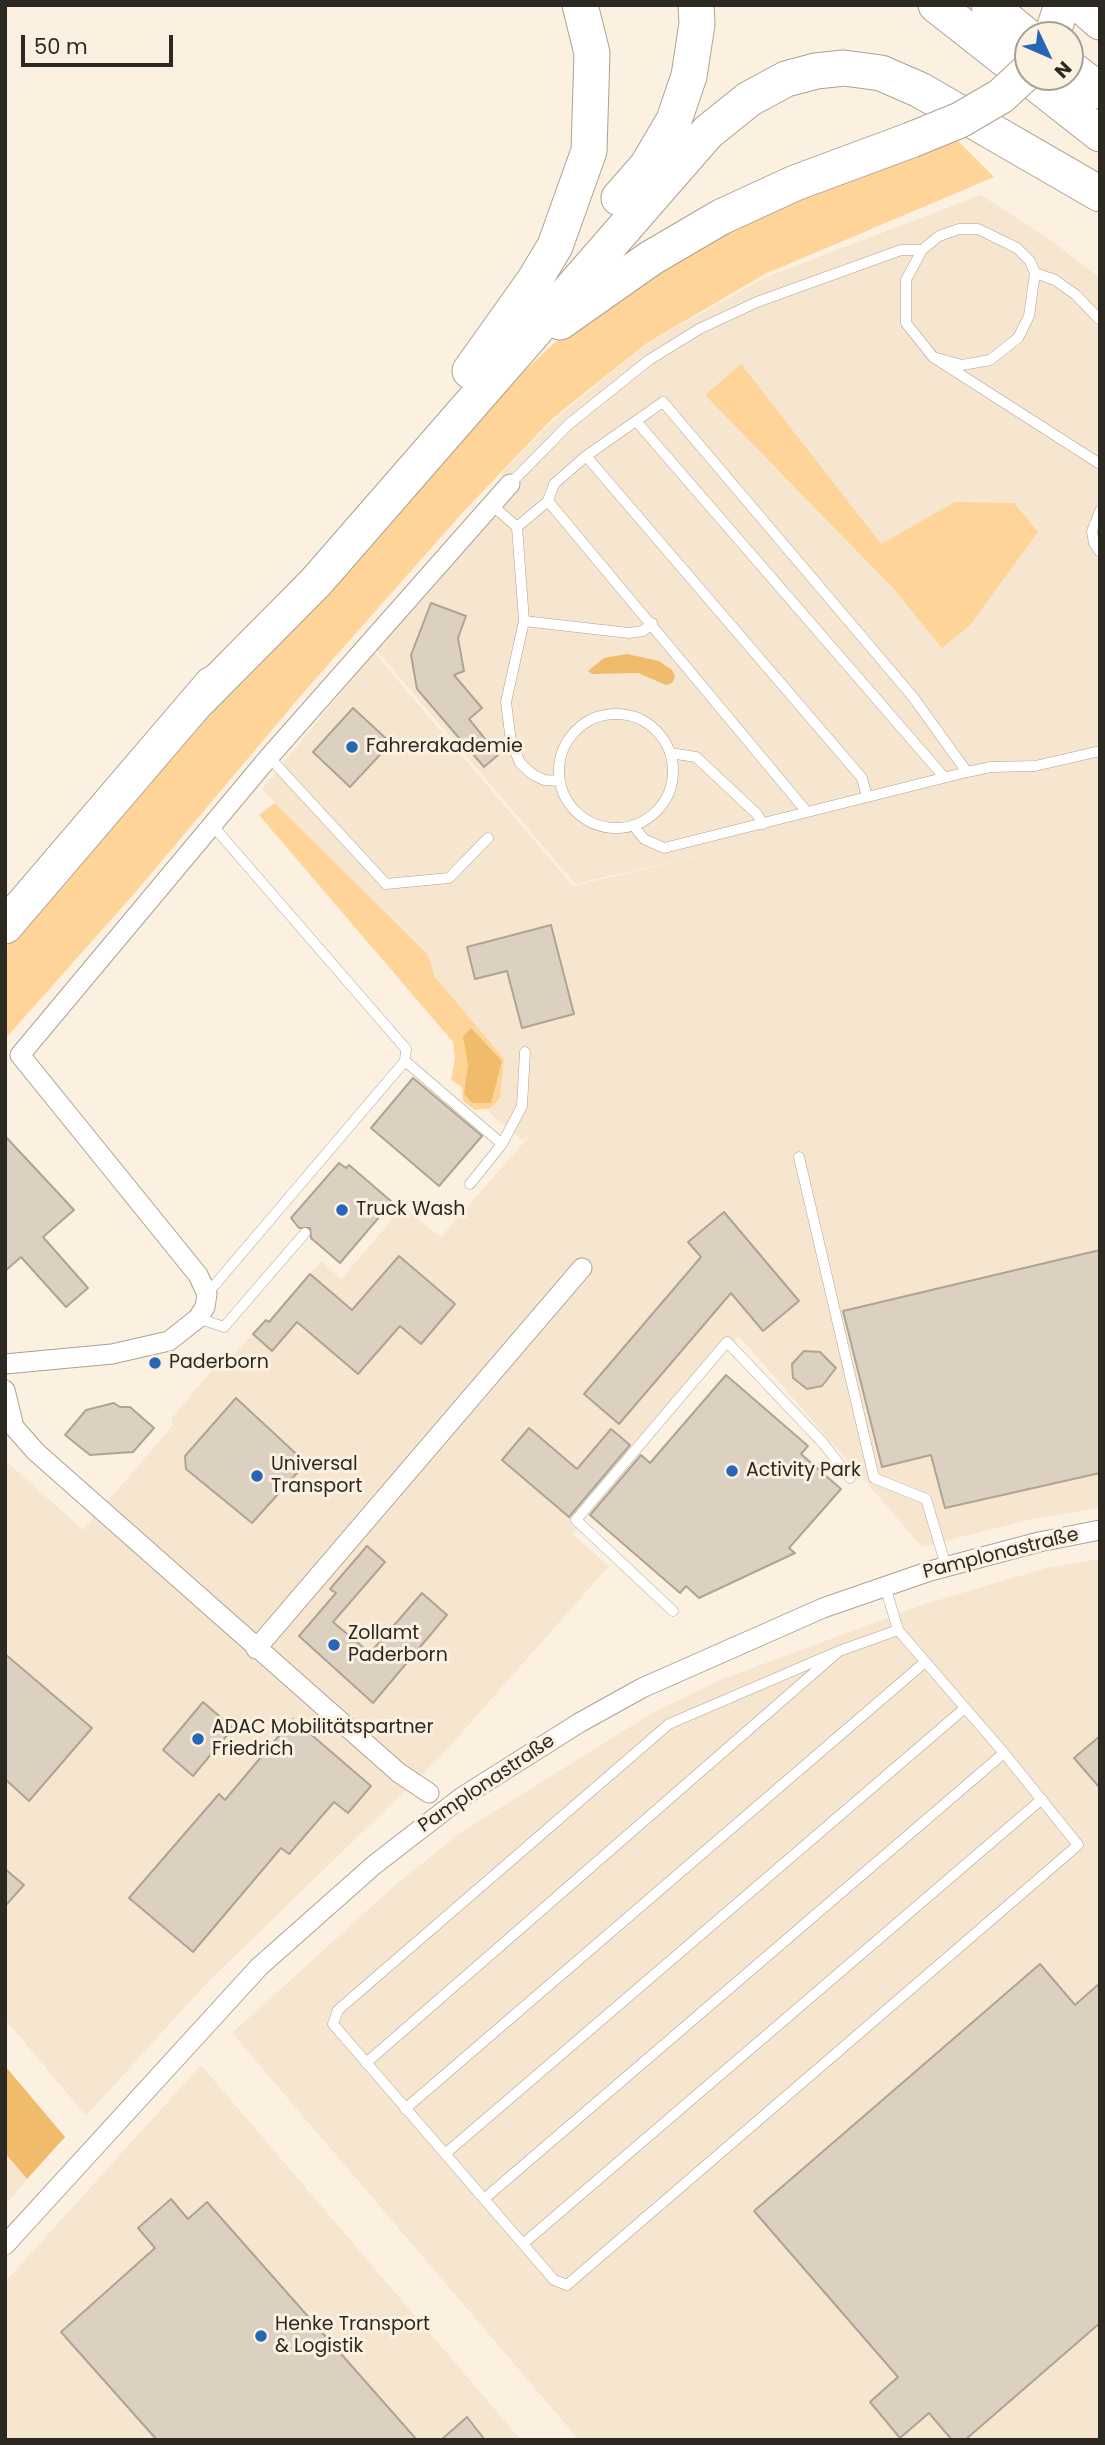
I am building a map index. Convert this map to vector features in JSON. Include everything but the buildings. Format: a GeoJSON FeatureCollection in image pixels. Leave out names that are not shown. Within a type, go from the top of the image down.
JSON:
{"type":"FeatureCollection","features":[{"type":"Feature","properties":{"kind":"highway"},"geometry":{"type":"LineString","coordinates":[[470,371],[534,281],[555,246],[589,151],[592,53],[580,5]]}},
{"type":"Feature","properties":{"kind":"highway"},"geometry":{"type":"LineString","coordinates":[[5,926],[199,700],[302,568],[647,166],[674,120],[689,76],[697,24],[696,5]]}},
{"type":"Feature","properties":{"kind":"highway"},"geometry":{"type":"LineString","coordinates":[[936,5],[1100,134]]}},
{"type":"Feature","properties":{"kind":"highway"},"geometry":{"type":"LineString","coordinates":[[989,5],[1014,26]]}},
{"type":"Feature","properties":{"kind":"highway"},"geometry":{"type":"LineString","coordinates":[[1081,5],[1100,22]]}},
{"type":"Feature","properties":{"kind":"highway"},"geometry":{"type":"LineString","coordinates":[[199,700],[316,582],[708,132],[749,99],[786,79],[816,71],[844,68],[881,73],[920,90],[1100,194]]}},
{"type":"Feature","properties":{"kind":"highway"},"geometry":{"type":"LineString","coordinates":[[1084,79],[1100,91]]}},
{"type":"Feature","properties":{"kind":"highway"},"geometry":{"type":"LineString","coordinates":[[505,365],[573,312],[640,265],[721,217],[795,183],[960,120],[1001,96],[1014,84]]}},
{"type":"Feature","properties":{"kind":"street"},"geometry":{"type":"LineString","coordinates":[[5,1364],[112,1354],[169,1341],[198,1318],[205,1307],[207,1294],[198,1275],[20,1055],[269,757],[510,484]]}},
{"type":"Feature","properties":{"kind":"street"},"geometry":{"type":"LineString","coordinates":[[256,1649],[582,1268]]}},
{"type":"Feature","properties":{"kind":"street"},"geometry":{"type":"LineString","coordinates":[[5,1390],[9,1433],[399,1773],[429,1793]]}},
{"type":"Feature","properties":{"kind":"street","name":"Pamplonastraße"},"geometry":{"type":"LineString","coordinates":[[5,2245],[259,1967],[318,1913],[441,1812],[579,1723],[642,1688],[810,1614],[946,1566],[1100,1530]]}},
{"type":"Feature","properties":{"kind":"lane"},"geometry":{"type":"LineString","coordinates":[[933,357],[962,365],[990,360],[1018,338],[1029,316],[1035,272],[1030,261],[1017,248],[978,229],[959,229],[939,236],[922,250],[906,280],[906,323],[933,357],[1100,464]]}},
{"type":"Feature","properties":{"kind":"lane"},"geometry":{"type":"LineString","coordinates":[[510,484],[569,424],[649,360],[699,329],[757,302],[901,250],[922,250]]}},
{"type":"Feature","properties":{"kind":"lane"},"geometry":{"type":"LineString","coordinates":[[1035,272],[1055,280],[1076,295],[1100,320]]}},
{"type":"Feature","properties":{"kind":"lane"},"geometry":{"type":"LineString","coordinates":[[517,527],[548,501],[554,484],[586,456],[663,402],[913,697],[967,772]]}},
{"type":"Feature","properties":{"kind":"lane"},"geometry":{"type":"LineString","coordinates":[[636,421],[944,778]]}},
{"type":"Feature","properties":{"kind":"lane"},"geometry":{"type":"LineString","coordinates":[[586,456],[862,779],[867,797]]}},
{"type":"Feature","properties":{"kind":"lane"},"geometry":{"type":"LineString","coordinates":[[548,501],[807,812]]}},
{"type":"Feature","properties":{"kind":"lane"},"geometry":{"type":"LineString","coordinates":[[492,505],[517,527],[524,621],[506,702],[511,742],[520,762],[531,774],[544,780],[560,781]]}},
{"type":"Feature","properties":{"kind":"lane"},"geometry":{"type":"LineString","coordinates":[[1100,510],[1093,531],[1094,543],[1100,552]]}},
{"type":"Feature","properties":{"kind":"lane"},"geometry":{"type":"LineString","coordinates":[[524,621],[629,633],[643,631],[652,623]]}},
{"type":"Feature","properties":{"kind":"lane"},"geometry":{"type":"LineString","coordinates":[[623,715],[636,718],[657,732],[670,753],[672,779],[669,791],[655,812],[633,825],[608,828],[584,819],[567,800],[560,781],[559,764],[568,740],[576,730],[598,717],[623,715]]}},
{"type":"Feature","properties":{"kind":"lane"},"geometry":{"type":"LineString","coordinates":[[633,825],[644,839],[664,848],[967,772],[1035,766],[1100,751]]}},
{"type":"Feature","properties":{"kind":"lane"},"geometry":{"type":"LineString","coordinates":[[670,753],[696,757],[757,814],[763,824]]}},
{"type":"Feature","properties":{"kind":"lane"},"geometry":{"type":"LineString","coordinates":[[269,757],[386,884],[449,878],[488,838]]}},
{"type":"Feature","properties":{"kind":"lane"},"geometry":{"type":"LineString","coordinates":[[207,1294],[405,1061],[406,1049],[213,826]]}},
{"type":"Feature","properties":{"kind":"lane"},"geometry":{"type":"LineString","coordinates":[[470,1184],[502,1144],[522,1105],[524,1052]]}},
{"type":"Feature","properties":{"kind":"lane"},"geometry":{"type":"LineString","coordinates":[[405,1061],[502,1144]]}},
{"type":"Feature","properties":{"kind":"lane"},"geometry":{"type":"LineString","coordinates":[[799,1157],[874,1478],[926,1499],[946,1566]]}},
{"type":"Feature","properties":{"kind":"lane"},"geometry":{"type":"LineString","coordinates":[[198,1318],[224,1327],[305,1233]]}},
{"type":"Feature","properties":{"kind":"lane"},"geometry":{"type":"LineString","coordinates":[[673,1611],[576,1520],[727,1342],[823,1443],[850,1478]]}},
{"type":"Feature","properties":{"kind":"lane"},"geometry":{"type":"LineString","coordinates":[[885,1586],[898,1630],[1042,1798],[1078,1845],[567,2284],[554,2280],[333,2024],[338,2010],[669,1724],[839,1651],[898,1630]]}},
{"type":"Feature","properties":{"kind":"lane"},"geometry":{"type":"LineString","coordinates":[[366,2063],[839,1651]]}},
{"type":"Feature","properties":{"kind":"lane"},"geometry":{"type":"LineString","coordinates":[[405,2109],[925,1662]]}},
{"type":"Feature","properties":{"kind":"lane"},"geometry":{"type":"LineString","coordinates":[[445,2154],[965,1708]]}},
{"type":"Feature","properties":{"kind":"lane"},"geometry":{"type":"LineString","coordinates":[[484,2199],[1004,1753]]}},
{"type":"Feature","properties":{"kind":"lane"},"geometry":{"type":"LineString","coordinates":[[524,2243],[1042,1798]]}},
{"type":"Feature","properties":{"kind":"shaded area"},"geometry":{"type":"Polygon","coordinates":[[[957,140],[994,177],[765,274],[647,343],[553,418],[463,512],[303,693],[133,895],[5,1039],[5,949],[462,429],[563,335],[720,233],[853,177],[957,140]]]}},
{"type":"Feature","properties":{"kind":"shaded area"},"geometry":{"type":"Polygon","coordinates":[[[981,195],[1049,239],[1100,278],[1100,1508],[1032,1519],[922,1547],[739,1336],[572,1534],[609,1566],[442,1755],[206,1984],[86,2116],[5,2019],[5,1460],[83,1530],[173,1425],[171,1419],[223,1357],[228,1361],[266,1320],[269,1321],[321,1261],[341,1279],[403,1207],[441,1237],[532,1133],[523,1141],[485,1109],[491,1108],[500,1098],[503,1059],[435,977],[430,959],[262,789],[374,652],[573,886],[750,844],[575,884],[376,650],[518,492],[501,474],[555,419],[648,343],[766,277],[981,195]]]}},
{"type":"Feature","properties":{"kind":"shaded area"},"geometry":{"type":"Polygon","coordinates":[[[741,364],[881,544],[955,502],[1014,503],[1038,532],[970,625],[942,648],[893,588],[705,395],[741,364]]]}},
{"type":"Feature","properties":{"kind":"shaded area"},"geometry":{"type":"Polygon","coordinates":[[[627,654],[659,661],[672,670],[675,677],[672,683],[666,685],[638,673],[592,674],[588,671],[604,658],[627,654]]]}},
{"type":"Feature","properties":{"kind":"shaded area"},"geometry":{"type":"Polygon","coordinates":[[[275,803],[428,955],[435,977],[504,1059],[500,1098],[491,1108],[475,1110],[463,1101],[462,1087],[451,1080],[455,1058],[453,1042],[259,815],[275,803]]]}},
{"type":"Feature","properties":{"kind":"shaded area"},"geometry":{"type":"Polygon","coordinates":[[[471,1028],[502,1061],[491,1103],[472,1103],[464,1094],[468,1065],[463,1036],[471,1028]]]}},
{"type":"Feature","properties":{"kind":"shaded area"},"geometry":{"type":"Polygon","coordinates":[[[1100,1559],[1100,2436],[1095,2440],[579,2440],[232,2033],[394,1886],[460,1833],[654,1712],[720,1680],[922,1605],[1046,1568],[1100,1559]]]}},
{"type":"Feature","properties":{"kind":"shaded area"},"geometry":{"type":"Polygon","coordinates":[[[201,2065],[521,2440],[5,2440],[5,2282],[201,2065]]]}},
{"type":"Feature","properties":{"kind":"shaded area"},"geometry":{"type":"Polygon","coordinates":[[[5,2066],[65,2137],[27,2179],[5,2153],[5,2066]]]}},
{"type":"Feature","properties":{"kind":"shaded area"},"geometry":{"type":"Polygon","coordinates":[[[5,2153],[27,2179],[5,2206],[5,2153]]]}},
{"type":"Feature","properties":{"kind":"place","name":"Fahrerakademie"},"geometry":{"type":"Point","coordinates":[352,747]}},
{"type":"Feature","properties":{"kind":"place","name":"Truck Wash"},"geometry":{"type":"Point","coordinates":[342,1210]}},
{"type":"Feature","properties":{"kind":"place","name":"Paderborn"},"geometry":{"type":"Point","coordinates":[155,1363]}},
{"type":"Feature","properties":{"kind":"place","name":"Activity Park"},"geometry":{"type":"Point","coordinates":[732,1471]}},
{"type":"Feature","properties":{"kind":"place","name":"Universal Transport"},"geometry":{"type":"Point","coordinates":[257,1476]}},
{"type":"Feature","properties":{"kind":"place","name":"Zollamt Paderborn"},"geometry":{"type":"Point","coordinates":[334,1645]}},
{"type":"Feature","properties":{"kind":"place","name":"ADAC Mobilitätspartner Friedrich"},"geometry":{"type":"Point","coordinates":[198,1739]}},
{"type":"Feature","properties":{"kind":"place","name":"Henke Transport & Logistik"},"geometry":{"type":"Point","coordinates":[261,2336]}}]}
